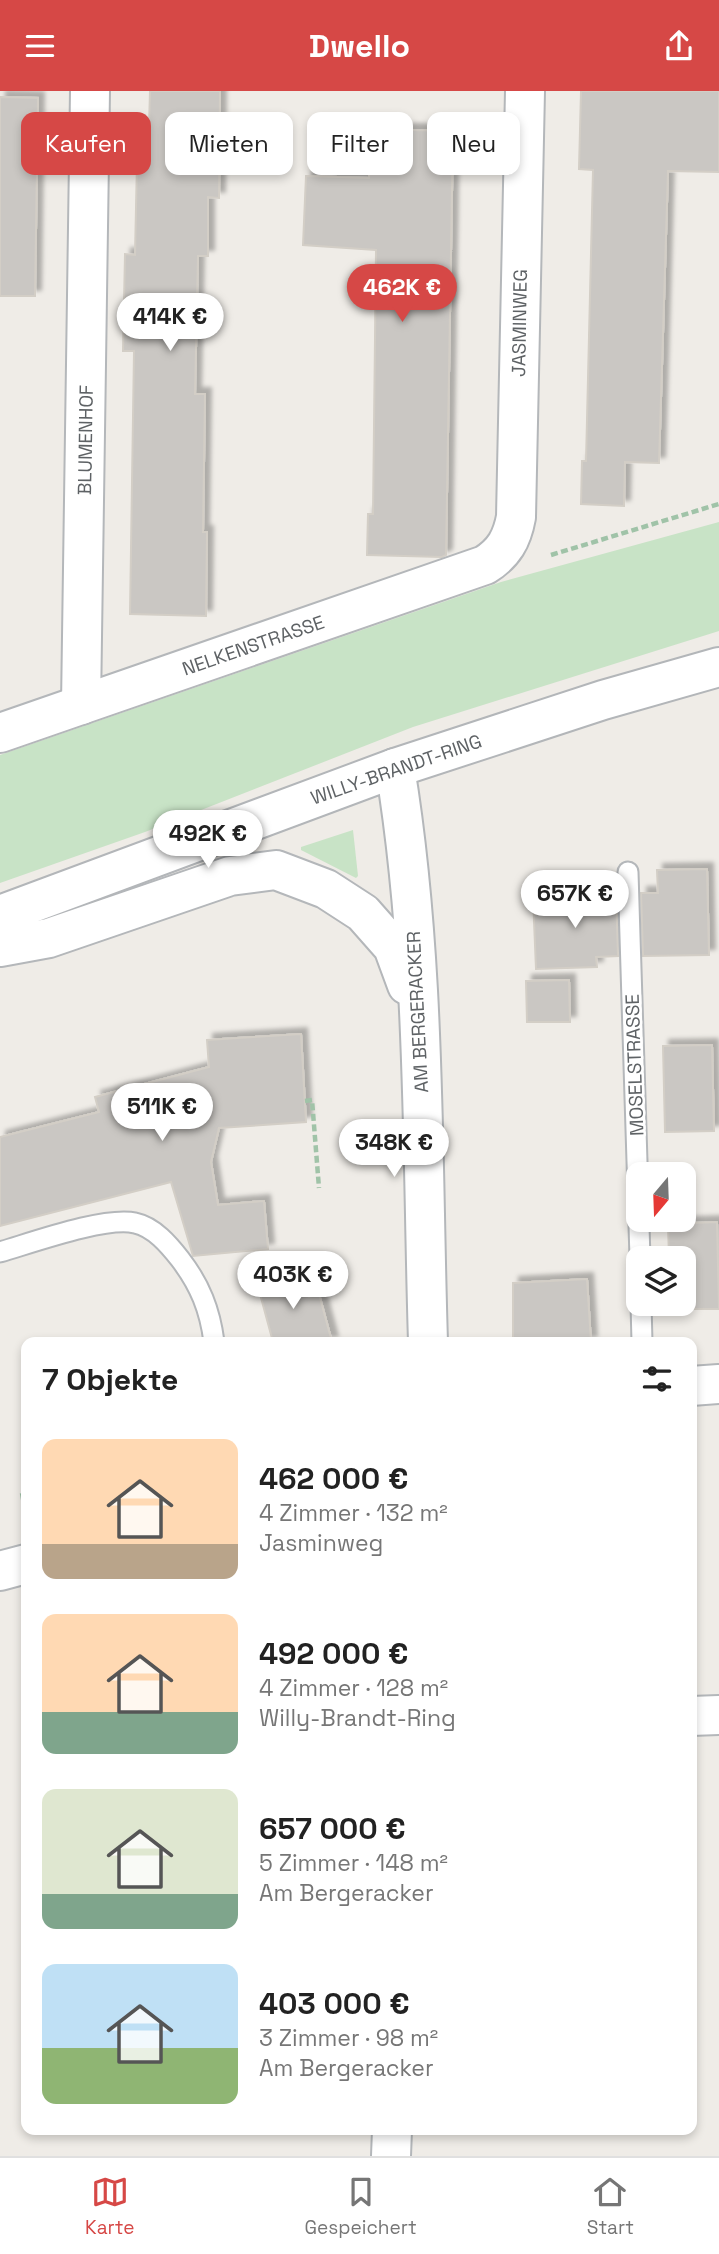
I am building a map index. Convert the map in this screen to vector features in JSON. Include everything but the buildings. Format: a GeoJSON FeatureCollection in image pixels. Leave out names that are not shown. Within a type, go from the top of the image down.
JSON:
{"type":"FeatureCollection","features":[{"type":"Feature","properties":{"kind":"street","name":"BLUMENHOF"},"geometry":{"type":"LineString","coordinates":[[81,705],[90,91]]}},
{"type":"Feature","properties":{"kind":"street","name":"JASMINWEG"},"geometry":{"type":"LineString","coordinates":[[502,551],[512,537],[516,517],[525,91]]}},
{"type":"Feature","properties":{"kind":"street","name":"NELKENSTRASSE"},"geometry":{"type":"LineString","coordinates":[[0,733],[485,565],[502,551]]}},
{"type":"Feature","properties":{"kind":"street","name":"WILLY-BRANDT-RING"},"geometry":{"type":"LineString","coordinates":[[0,915],[395,768],[603,700],[719,667]]}},
{"type":"Feature","properties":{"kind":"street","name":"AM BERGERACKER"},"geometry":{"type":"LineString","coordinates":[[395,768],[407,841],[417,1013],[428,1337]]}},
{"type":"Feature","properties":{"kind":"street"},"geometry":{"type":"LineString","coordinates":[[0,947],[49,938],[230,876],[276,870],[326,889],[363,913],[393,947],[417,1013]]}},
{"type":"Feature","properties":{"kind":"street"},"geometry":{"type":"LineString","coordinates":[[697,1386],[719,1384]]}},
{"type":"Feature","properties":{"kind":"street"},"geometry":{"type":"LineString","coordinates":[[0,1571],[21,1565]]}},
{"type":"Feature","properties":{"kind":"street"},"geometry":{"type":"LineString","coordinates":[[697,1716],[719,1715]]}},
{"type":"Feature","properties":{"kind":"street"},"geometry":{"type":"LineString","coordinates":[[391,2156],[392,2135]]}},
{"type":"Feature","properties":{"kind":"lane","name":"MOSELSTRASSE"},"geometry":{"type":"LineString","coordinates":[[628,872],[640,1246]]}},
{"type":"Feature","properties":{"kind":"lane"},"geometry":{"type":"LineString","coordinates":[[0,1252],[88,1227],[135,1222],[168,1243],[192,1275],[211,1316],[213,1337]]}},
{"type":"Feature","properties":{"kind":"lane"},"geometry":{"type":"LineString","coordinates":[[641,1316],[642,1337]]}},
{"type":"Feature","properties":{"kind":"path"},"geometry":{"type":"LineString","coordinates":[[502,551],[541,556],[556,554],[719,504]]}},
{"type":"Feature","properties":{"kind":"path"},"geometry":{"type":"LineString","coordinates":[[305,1101],[312,1100],[319,1188]]}},
{"type":"Feature","properties":{"kind":"green space"},"geometry":{"type":"Polygon","coordinates":[[[719,522],[719,631],[413,727],[145,832],[0,883],[0,755],[501,582],[719,522]]]}},
{"type":"Feature","properties":{"kind":"green space"},"geometry":{"type":"Polygon","coordinates":[[[353,830],[358,876],[356,878],[301,850],[301,847],[353,830]]]}}]}
